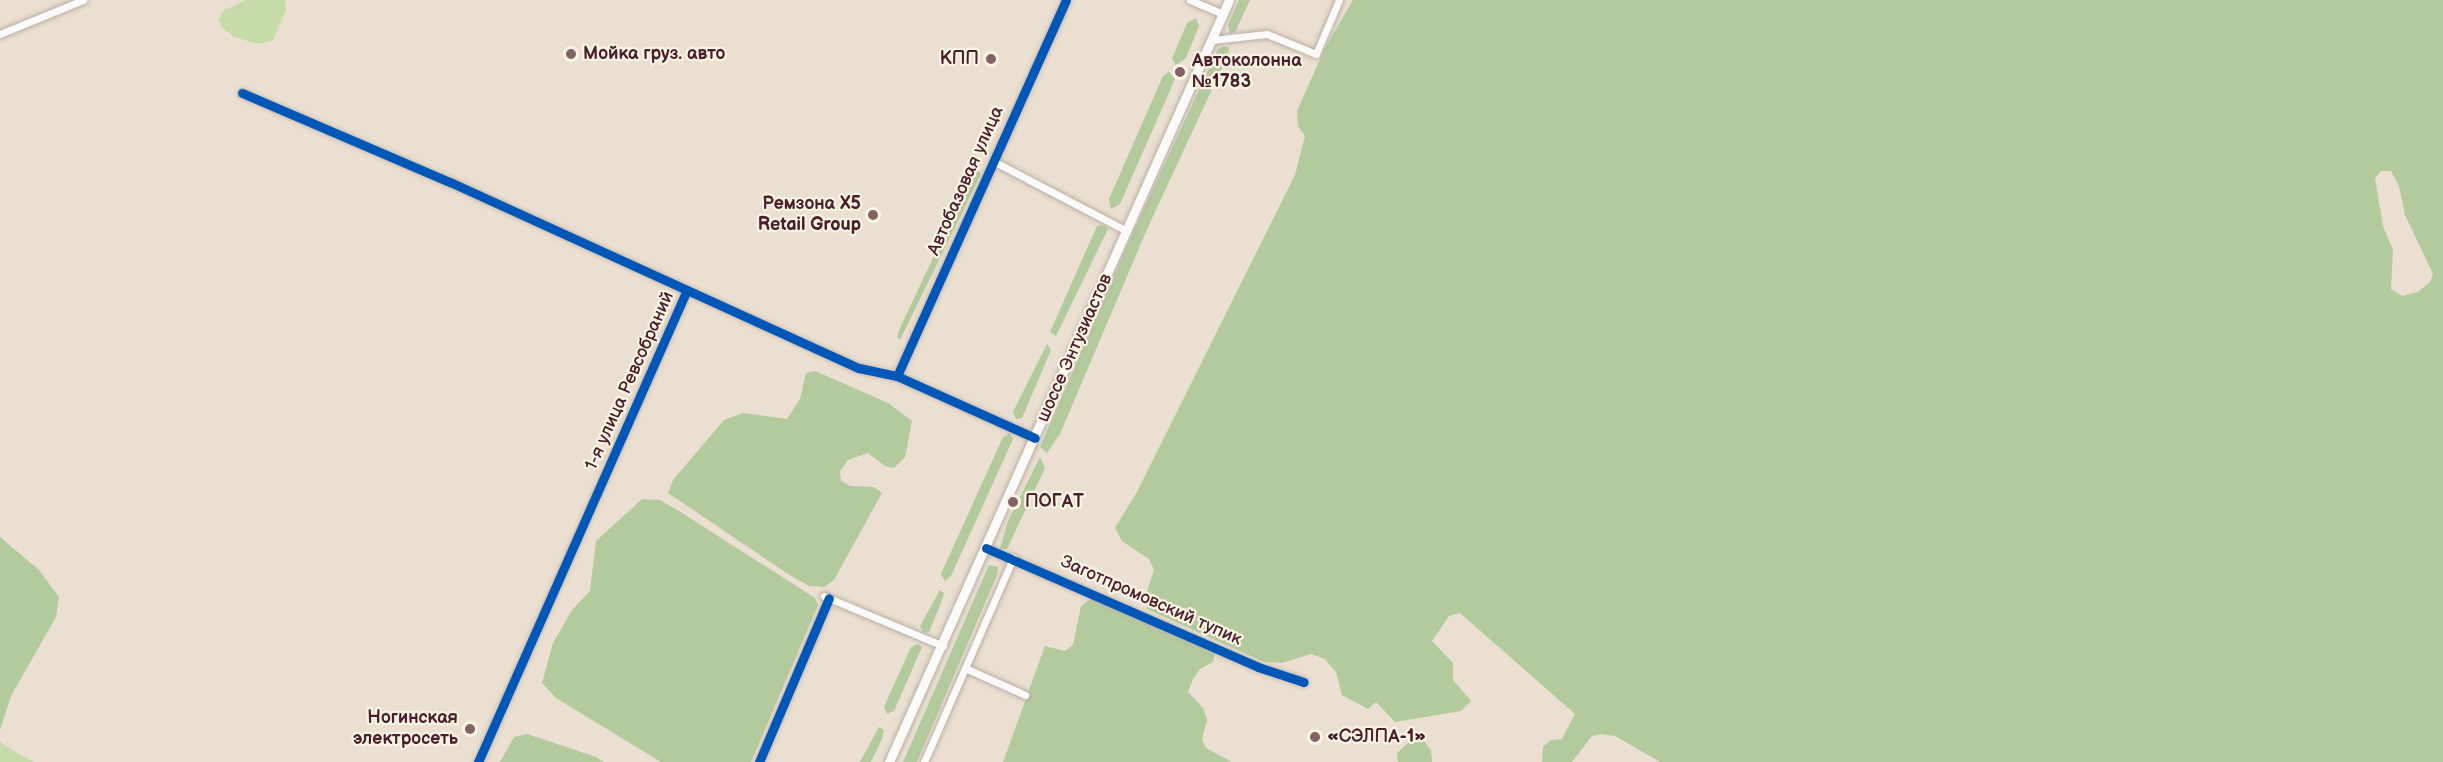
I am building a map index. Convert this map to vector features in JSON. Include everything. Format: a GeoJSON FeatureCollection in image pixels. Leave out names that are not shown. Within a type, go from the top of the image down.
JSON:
{"type":"FeatureCollection","features":[{"type":"Feature","properties":{"kind":"main road","name":"шоссе Энтузиастов"},"geometry":{"type":"LineString","coordinates":[[889,762],[987,548],[1229,0]]}},
{"type":"Feature","properties":{"kind":"street"},"geometry":{"type":"LineString","coordinates":[[0,34],[83,0]]}},
{"type":"Feature","properties":{"kind":"street","name":"Автобазовая улица"},"geometry":{"type":"LineString","coordinates":[[897,376],[1066,0]]}},
{"type":"Feature","properties":{"kind":"street"},"geometry":{"type":"LineString","coordinates":[[1190,0],[1223,14]]}},
{"type":"Feature","properties":{"kind":"street"},"geometry":{"type":"LineString","coordinates":[[1212,40],[1267,34],[1316,54],[1339,0]]}},
{"type":"Feature","properties":{"kind":"street"},"geometry":{"type":"LineString","coordinates":[[242,93],[457,185],[686,292]]}},
{"type":"Feature","properties":{"kind":"street"},"geometry":{"type":"LineString","coordinates":[[993,161],[1127,231]]}},
{"type":"Feature","properties":{"kind":"street","name":"1-я улица Ревсобраний"},"geometry":{"type":"LineString","coordinates":[[478,762],[686,292],[859,368],[897,376],[1035,438]]}},
{"type":"Feature","properties":{"kind":"street","name":"Заготпромовский тупик"},"geometry":{"type":"LineString","coordinates":[[987,548],[1258,667],[1304,682]]}},
{"type":"Feature","properties":{"kind":"street"},"geometry":{"type":"LineString","coordinates":[[924,762],[1013,558]]}},
{"type":"Feature","properties":{"kind":"street"},"geometry":{"type":"LineString","coordinates":[[759,762],[826,597],[943,646]]}},
{"type":"Feature","properties":{"kind":"street"},"geometry":{"type":"LineString","coordinates":[[965,668],[1025,695]]}},
{"type":"Feature","properties":{"kind":"green space"},"geometry":{"type":"Polygon","coordinates":[[[246,0],[285,0],[286,10],[273,40],[259,44],[234,37],[223,28],[218,19],[225,10],[246,0]]]}},
{"type":"Feature","properties":{"kind":"green space"},"geometry":{"type":"Polygon","coordinates":[[[1239,0],[1250,0],[1235,32],[1230,34],[1228,25],[1239,0]]]}},
{"type":"Feature","properties":{"kind":"green space"},"geometry":{"type":"Polygon","coordinates":[[[1353,0],[2443,0],[2443,762],[1660,762],[1615,736],[1601,734],[1592,736],[1572,762],[1542,762],[1543,747],[1551,740],[1562,739],[1575,714],[1460,613],[1449,616],[1432,641],[1453,663],[1453,680],[1471,701],[1461,711],[1395,722],[1376,702],[1368,709],[1342,695],[1336,672],[1325,659],[1311,654],[1282,663],[1264,662],[1147,609],[1145,598],[1154,570],[1149,559],[1122,541],[1115,528],[1137,492],[1295,175],[1305,136],[1298,126],[1297,111],[1325,48],[1353,0]],[[2381,171],[2375,178],[2383,226],[2393,250],[2391,289],[2402,296],[2418,292],[2430,282],[2433,274],[2405,215],[2399,186],[2391,171],[2381,171]]]}},
{"type":"Feature","properties":{"kind":"green space"},"geometry":{"type":"Polygon","coordinates":[[[1196,18],[1199,26],[1186,58],[1176,65],[1172,59],[1187,23],[1196,18]]]}},
{"type":"Feature","properties":{"kind":"green space"},"geometry":{"type":"Polygon","coordinates":[[[1224,46],[1229,48],[1228,55],[1148,227],[1060,434],[1047,453],[1040,447],[1134,230],[1218,49],[1224,46]]]}},
{"type":"Feature","properties":{"kind":"green space"},"geometry":{"type":"Polygon","coordinates":[[[1169,72],[1175,79],[1120,204],[1111,209],[1109,199],[1163,76],[1169,72]]]}},
{"type":"Feature","properties":{"kind":"green space"},"geometry":{"type":"Polygon","coordinates":[[[978,170],[981,174],[900,340],[897,337],[900,328],[973,173],[978,170]]]}},
{"type":"Feature","properties":{"kind":"green space"},"geometry":{"type":"Polygon","coordinates":[[[1102,225],[1108,229],[1056,336],[1050,332],[1097,226],[1102,225]]]}},
{"type":"Feature","properties":{"kind":"green space"},"geometry":{"type":"Polygon","coordinates":[[[1047,344],[1051,350],[1022,418],[1016,419],[1013,412],[1047,344]]]}},
{"type":"Feature","properties":{"kind":"green space"},"geometry":{"type":"Polygon","coordinates":[[[815,371],[888,403],[912,421],[905,457],[894,468],[885,466],[868,453],[848,460],[840,471],[841,481],[850,486],[874,487],[882,493],[834,580],[824,587],[809,586],[788,574],[668,493],[673,480],[724,420],[743,413],[787,419],[800,399],[806,373],[815,371]]]}},
{"type":"Feature","properties":{"kind":"green space"},"geometry":{"type":"Polygon","coordinates":[[[1010,433],[1013,439],[951,576],[945,581],[941,574],[1003,437],[1010,433]]]}},
{"type":"Feature","properties":{"kind":"green space"},"geometry":{"type":"Polygon","coordinates":[[[1040,457],[1045,468],[1007,549],[1000,549],[1008,521],[1040,457]]]}},
{"type":"Feature","properties":{"kind":"green space"},"geometry":{"type":"Polygon","coordinates":[[[642,499],[660,500],[679,511],[815,598],[818,605],[751,762],[661,762],[556,698],[542,683],[553,643],[572,610],[590,591],[596,541],[642,499]]]}},
{"type":"Feature","properties":{"kind":"green space"},"geometry":{"type":"Polygon","coordinates":[[[0,537],[39,570],[59,597],[56,617],[11,696],[0,730],[0,537]]]}},
{"type":"Feature","properties":{"kind":"green space"},"geometry":{"type":"Polygon","coordinates":[[[989,565],[998,567],[997,575],[917,762],[903,762],[989,565]]]}},
{"type":"Feature","properties":{"kind":"green space"},"geometry":{"type":"Polygon","coordinates":[[[940,590],[944,593],[941,603],[929,632],[924,633],[920,626],[940,590]]]}},
{"type":"Feature","properties":{"kind":"green space"},"geometry":{"type":"Polygon","coordinates":[[[1092,598],[1215,654],[1213,662],[1200,669],[1188,692],[1203,708],[1207,720],[1202,739],[1206,748],[1232,762],[1003,762],[1045,646],[1065,651],[1073,645],[1081,606],[1092,598]]]}},
{"type":"Feature","properties":{"kind":"green space"},"geometry":{"type":"Polygon","coordinates":[[[918,644],[922,647],[894,711],[887,714],[884,707],[911,647],[918,644]]]}},
{"type":"Feature","properties":{"kind":"green space"},"geometry":{"type":"Polygon","coordinates":[[[879,727],[884,730],[882,739],[871,762],[860,762],[879,727]]]}},
{"type":"Feature","properties":{"kind":"green space"},"geometry":{"type":"Polygon","coordinates":[[[527,734],[596,757],[604,762],[500,762],[514,737],[527,734]]]}},
{"type":"Feature","properties":{"kind":"green space"},"geometry":{"type":"Polygon","coordinates":[[[1410,741],[1424,741],[1431,750],[1432,762],[1398,762],[1397,753],[1410,741]]]}},
{"type":"Feature","properties":{"kind":"green space"},"geometry":{"type":"Polygon","coordinates":[[[0,742],[19,754],[34,762],[0,762],[0,742]]]}},
{"type":"Feature","properties":{"kind":"cycle path"},"geometry":{"type":"LineString","coordinates":[[897,376],[1066,0]]}},
{"type":"Feature","properties":{"kind":"cycle path"},"geometry":{"type":"LineString","coordinates":[[242,93],[450,182],[859,368],[897,376],[1035,438]]}},
{"type":"Feature","properties":{"kind":"cycle path"},"geometry":{"type":"LineString","coordinates":[[478,762],[686,292]]}},
{"type":"Feature","properties":{"kind":"cycle path"},"geometry":{"type":"LineString","coordinates":[[986,548],[1258,667],[1304,682]]}},
{"type":"Feature","properties":{"kind":"cycle path"},"geometry":{"type":"LineString","coordinates":[[759,762],[829,598]]}},
{"type":"Feature","properties":{"kind":"place","name":"Мойка груз. авто"},"geometry":{"type":"Point","coordinates":[571,54]}},
{"type":"Feature","properties":{"kind":"place","name":"КПП"},"geometry":{"type":"Point","coordinates":[991,59]}},
{"type":"Feature","properties":{"kind":"place","name":"Автоколонна №1783"},"geometry":{"type":"Point","coordinates":[1180,72]}},
{"type":"Feature","properties":{"kind":"place","name":"Ремзона X5 Retail Group"},"geometry":{"type":"Point","coordinates":[873,215]}},
{"type":"Feature","properties":{"kind":"place","name":"ПОГАТ"},"geometry":{"type":"Point","coordinates":[1013,502]}},
{"type":"Feature","properties":{"kind":"place","name":"Ногинская электросеть"},"geometry":{"type":"Point","coordinates":[470,729]}},
{"type":"Feature","properties":{"kind":"place","name":"«СЭЛПА-1»"},"geometry":{"type":"Point","coordinates":[1315,737]}}]}
